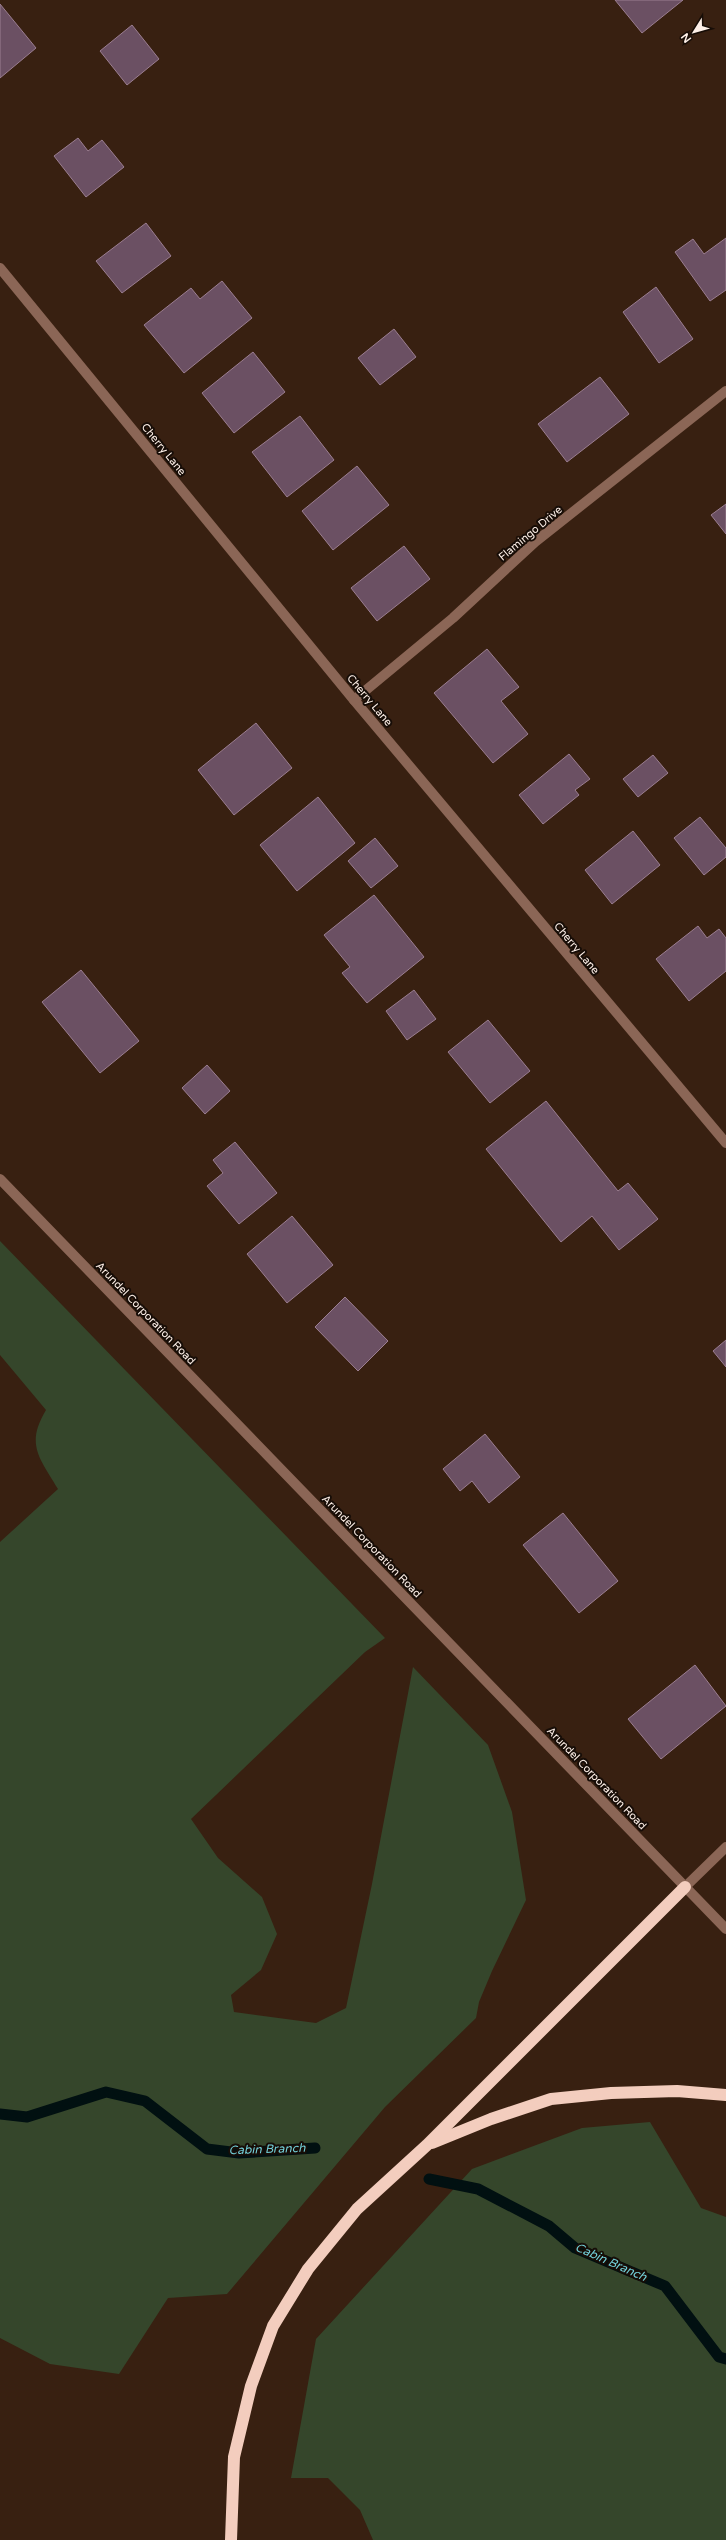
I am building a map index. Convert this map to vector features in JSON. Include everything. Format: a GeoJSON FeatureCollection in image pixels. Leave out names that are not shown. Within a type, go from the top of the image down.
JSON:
{"type":"FeatureCollection","features":[{"type":"Feature","properties":{"kind":"highway"},"geometry":{"type":"LineString","coordinates":[[231,2540],[234,2457],[251,2386],[274,2326],[308,2269],[357,2209],[427,2145],[685,1887]]}},
{"type":"Feature","properties":{"kind":"highway"},"geometry":{"type":"LineString","coordinates":[[427,2145],[490,2119],[551,2099],[611,2093],[677,2091],[726,2095]]}},
{"type":"Feature","properties":{"kind":"street","name":"Cherry Lane"},"geometry":{"type":"LineString","coordinates":[[0,268],[354,700],[726,1143]]}},
{"type":"Feature","properties":{"kind":"street","name":"Flamingo Drive"},"geometry":{"type":"LineString","coordinates":[[354,700],[453,618],[535,542],[726,391]]}},
{"type":"Feature","properties":{"kind":"street","name":"Arundel Corporation Road"},"geometry":{"type":"LineString","coordinates":[[0,1179],[726,1929]]}},
{"type":"Feature","properties":{"kind":"street"},"geometry":{"type":"LineString","coordinates":[[685,1887],[726,1847]]}},
{"type":"Feature","properties":{"kind":"green space"},"geometry":{"type":"Polygon","coordinates":[[[0,1241],[385,1638],[365,1652],[191,1819],[218,1858],[262,1897],[277,1934],[261,1970],[231,1995],[234,2012],[316,2023],[346,2008],[372,1884],[413,1667],[488,1745],[512,1812],[526,1900],[492,1971],[479,2002],[476,2018],[385,2107],[227,2294],[168,2298],[119,2374],[50,2364],[0,2338],[0,1542],[58,1489],[37,1451],[36,1433],[46,1410],[0,1355],[0,1241]]]}},
{"type":"Feature","properties":{"kind":"green space"},"geometry":{"type":"Polygon","coordinates":[[[650,2122],[701,2208],[726,2217],[726,2540],[373,2540],[360,2510],[328,2478],[291,2478],[316,2339],[472,2169],[582,2128],[650,2122]]]}},
{"type":"Feature","properties":{"kind":"building"},"geometry":{"type":"Polygon","coordinates":[[[615,0],[683,0],[642,33],[615,0]]]}},
{"type":"Feature","properties":{"kind":"building"},"geometry":{"type":"Polygon","coordinates":[[[0,4],[36,48],[0,78],[0,4]]]}},
{"type":"Feature","properties":{"kind":"building"},"geometry":{"type":"Polygon","coordinates":[[[132,25],[159,59],[127,85],[100,51],[132,25]]]}},
{"type":"Feature","properties":{"kind":"building"},"geometry":{"type":"Polygon","coordinates":[[[78,138],[88,151],[102,140],[124,167],[86,197],[54,156],[78,138]]]}},
{"type":"Feature","properties":{"kind":"building"},"geometry":{"type":"Polygon","coordinates":[[[146,223],[171,256],[122,293],[96,261],[146,223]]]}},
{"type":"Feature","properties":{"kind":"building"},"geometry":{"type":"Polygon","coordinates":[[[726,238],[726,290],[710,301],[675,252],[693,239],[704,254],[726,238]]]}},
{"type":"Feature","properties":{"kind":"building"},"geometry":{"type":"Polygon","coordinates":[[[222,281],[252,318],[184,373],[144,325],[191,288],[200,299],[222,281]]]}},
{"type":"Feature","properties":{"kind":"building"},"geometry":{"type":"Polygon","coordinates":[[[656,287],[693,339],[659,363],[623,312],[656,287]]]}},
{"type":"Feature","properties":{"kind":"building"},"geometry":{"type":"Polygon","coordinates":[[[394,329],[416,357],[380,385],[358,358],[394,329]]]}},
{"type":"Feature","properties":{"kind":"building"},"geometry":{"type":"Polygon","coordinates":[[[253,352],[285,392],[234,433],[202,393],[253,352]]]}},
{"type":"Feature","properties":{"kind":"building"},"geometry":{"type":"Polygon","coordinates":[[[600,377],[629,414],[567,462],[538,424],[600,377]]]}},
{"type":"Feature","properties":{"kind":"building"},"geometry":{"type":"Polygon","coordinates":[[[300,416],[334,460],[287,497],[252,452],[300,416]]]}},
{"type":"Feature","properties":{"kind":"building"},"geometry":{"type":"Polygon","coordinates":[[[357,466],[389,505],[333,550],[302,511],[357,466]]]}},
{"type":"Feature","properties":{"kind":"building"},"geometry":{"type":"Polygon","coordinates":[[[726,504],[726,534],[711,515],[726,504]]]}},
{"type":"Feature","properties":{"kind":"building"},"geometry":{"type":"Polygon","coordinates":[[[404,546],[430,579],[377,621],[351,588],[404,546]]]}},
{"type":"Feature","properties":{"kind":"building"},"geometry":{"type":"Polygon","coordinates":[[[487,649],[519,687],[501,701],[528,734],[493,763],[434,693],[487,649]]]}},
{"type":"Feature","properties":{"kind":"building"},"geometry":{"type":"Polygon","coordinates":[[[256,723],[292,768],[234,815],[198,770],[256,723]]]}},
{"type":"Feature","properties":{"kind":"building"},"geometry":{"type":"Polygon","coordinates":[[[569,754],[590,779],[575,790],[579,795],[543,824],[519,795],[569,754]]]}},
{"type":"Feature","properties":{"kind":"building"},"geometry":{"type":"Polygon","coordinates":[[[653,755],[668,773],[638,797],[623,779],[653,755]]]}},
{"type":"Feature","properties":{"kind":"building"},"geometry":{"type":"Polygon","coordinates":[[[318,797],[355,843],[297,891],[260,845],[318,797]]]}},
{"type":"Feature","properties":{"kind":"building"},"geometry":{"type":"Polygon","coordinates":[[[700,817],[726,848],[726,857],[704,875],[674,838],[700,817]]]}},
{"type":"Feature","properties":{"kind":"building"},"geometry":{"type":"Polygon","coordinates":[[[633,831],[660,865],[612,904],[585,870],[633,831]]]}},
{"type":"Feature","properties":{"kind":"building"},"geometry":{"type":"Polygon","coordinates":[[[375,838],[398,866],[371,888],[348,861],[375,838]]]}},
{"type":"Feature","properties":{"kind":"building"},"geometry":{"type":"Polygon","coordinates":[[[374,895],[424,957],[367,1003],[342,973],[350,967],[324,935],[374,895]]]}},
{"type":"Feature","properties":{"kind":"building"},"geometry":{"type":"Polygon","coordinates":[[[698,926],[707,938],[719,929],[726,938],[726,971],[689,1001],[656,959],[698,926]]]}},
{"type":"Feature","properties":{"kind":"building"},"geometry":{"type":"Polygon","coordinates":[[[81,970],[139,1041],[100,1073],[42,1002],[81,970]]]}},
{"type":"Feature","properties":{"kind":"building"},"geometry":{"type":"Polygon","coordinates":[[[414,990],[436,1019],[407,1040],[386,1011],[414,990]]]}},
{"type":"Feature","properties":{"kind":"building"},"geometry":{"type":"Polygon","coordinates":[[[488,1020],[530,1071],[490,1103],[448,1052],[488,1020]]]}},
{"type":"Feature","properties":{"kind":"building"},"geometry":{"type":"Polygon","coordinates":[[[207,1065],[230,1091],[205,1114],[182,1088],[207,1065]]]}},
{"type":"Feature","properties":{"kind":"building"},"geometry":{"type":"Polygon","coordinates":[[[546,1101],[618,1191],[628,1183],[658,1219],[619,1250],[592,1216],[561,1242],[486,1149],[546,1101]]]}},
{"type":"Feature","properties":{"kind":"building"},"geometry":{"type":"Polygon","coordinates":[[[235,1142],[277,1193],[239,1224],[207,1186],[223,1173],[213,1160],[235,1142]]]}},
{"type":"Feature","properties":{"kind":"building"},"geometry":{"type":"Polygon","coordinates":[[[292,1216],[333,1265],[287,1303],[247,1254],[292,1216]]]}},
{"type":"Feature","properties":{"kind":"building"},"geometry":{"type":"Polygon","coordinates":[[[345,1297],[388,1341],[358,1371],[315,1327],[345,1297]]]}},
{"type":"Feature","properties":{"kind":"building"},"geometry":{"type":"Polygon","coordinates":[[[726,1340],[726,1367],[713,1351],[726,1340]]]}},
{"type":"Feature","properties":{"kind":"building"},"geometry":{"type":"Polygon","coordinates":[[[485,1434],[520,1477],[489,1503],[472,1481],[460,1491],[443,1469],[485,1434]]]}},
{"type":"Feature","properties":{"kind":"building"},"geometry":{"type":"Polygon","coordinates":[[[563,1513],[618,1581],[579,1613],[523,1545],[563,1513]]]}},
{"type":"Feature","properties":{"kind":"building"},"geometry":{"type":"Polygon","coordinates":[[[695,1665],[726,1706],[661,1759],[628,1719],[695,1665]]]}},
{"type":"Feature","properties":{"kind":"waterway","name":"Cabin Branch"},"geometry":{"type":"LineString","coordinates":[[0,2114],[27,2117],[106,2092],[145,2101],[207,2149],[239,2153],[315,2148]]}},
{"type":"Feature","properties":{"kind":"waterway","name":"Cabin Branch"},"geometry":{"type":"LineString","coordinates":[[429,2179],[478,2189],[549,2226],[575,2248],[665,2286],[719,2357],[726,2359]]}}]}
